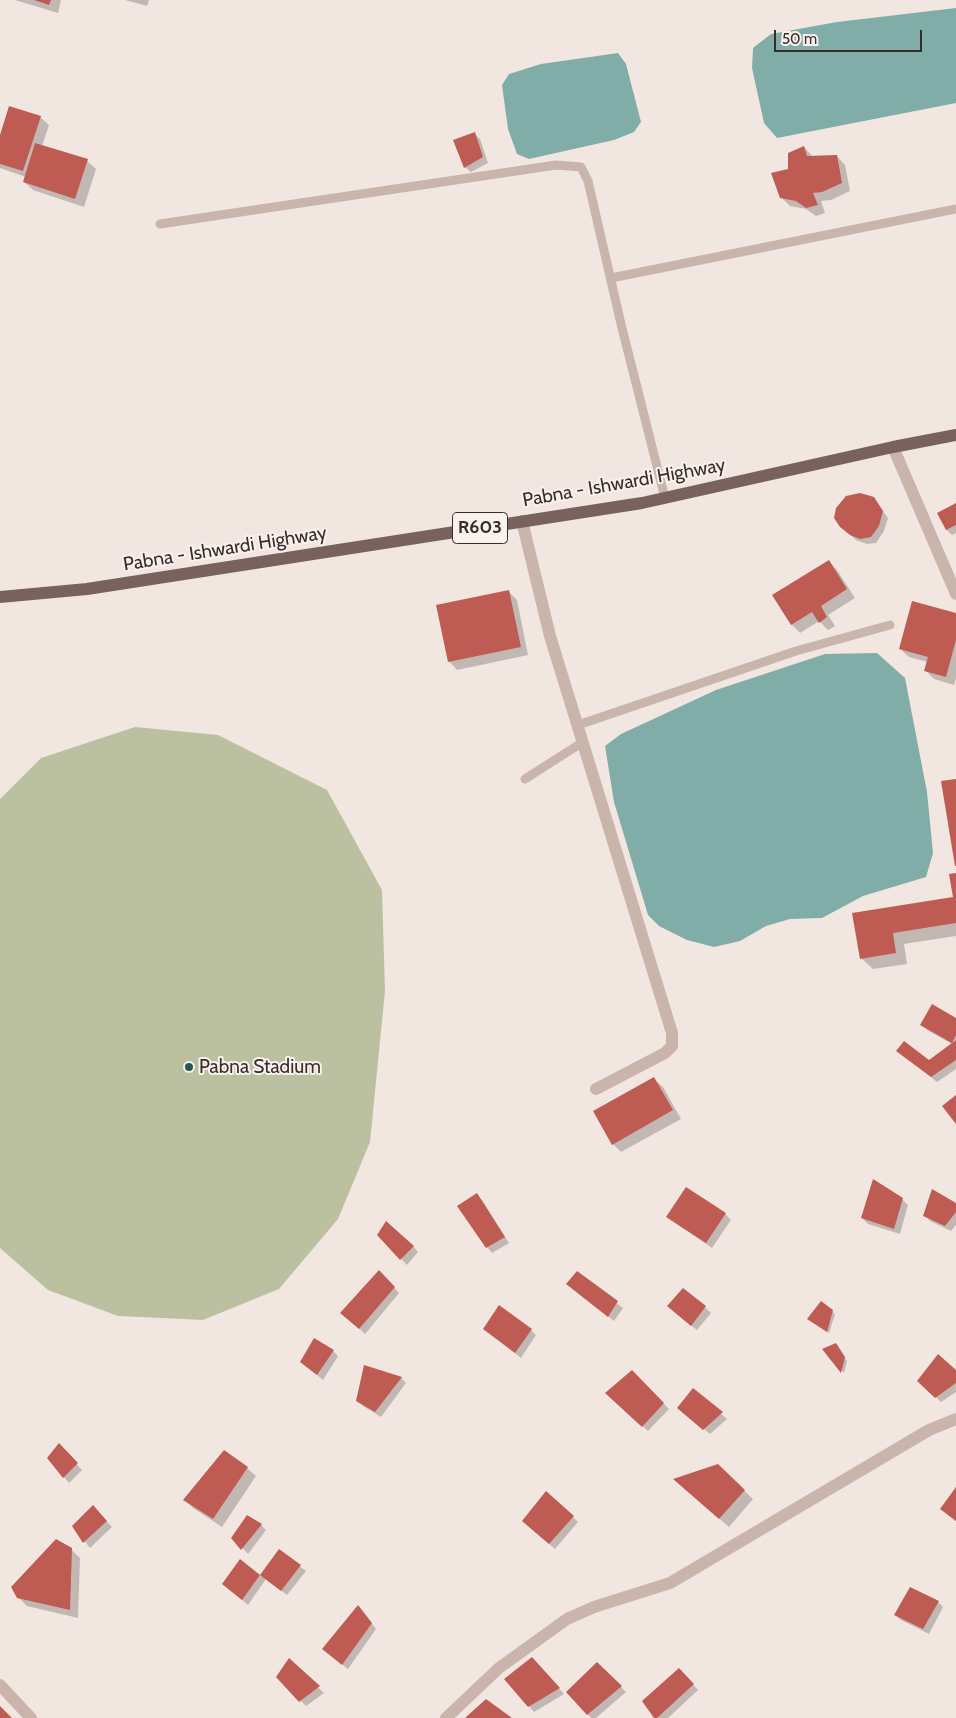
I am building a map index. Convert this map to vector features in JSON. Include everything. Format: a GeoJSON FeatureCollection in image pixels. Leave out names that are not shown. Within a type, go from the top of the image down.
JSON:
{"type":"FeatureCollection","features":[{"type":"Feature","properties":{"kind":"main road","name":"Pabna - Ishwardi Highway"},"geometry":{"type":"LineString","coordinates":[[0,597],[87,589],[642,503],[893,447],[956,435]]}},
{"type":"Feature","properties":{"kind":"street"},"geometry":{"type":"LineString","coordinates":[[893,447],[956,594]]}},
{"type":"Feature","properties":{"kind":"street"},"geometry":{"type":"LineString","coordinates":[[522,521],[550,636],[672,1033],[672,1046],[666,1053],[596,1089]]}},
{"type":"Feature","properties":{"kind":"street"},"geometry":{"type":"LineString","coordinates":[[446,1718],[499,1668],[567,1619],[594,1607],[670,1583],[929,1430],[956,1420]]}},
{"type":"Feature","properties":{"kind":"street"},"geometry":{"type":"LineString","coordinates":[[0,1684],[30,1718]]}},
{"type":"Feature","properties":{"kind":"lane"},"geometry":{"type":"LineString","coordinates":[[160,224],[556,165],[581,167],[588,181],[610,278],[665,498]]}},
{"type":"Feature","properties":{"kind":"lane"},"geometry":{"type":"LineString","coordinates":[[610,278],[956,210]]}},
{"type":"Feature","properties":{"kind":"lane"},"geometry":{"type":"LineString","coordinates":[[578,725],[796,650],[890,625]]}},
{"type":"Feature","properties":{"kind":"lane"},"geometry":{"type":"LineString","coordinates":[[525,779],[584,742]]}},
{"type":"Feature","properties":{"kind":"green space","name":"Pabna Stadium"},"geometry":{"type":"Polygon","coordinates":[[[135,727],[218,735],[327,790],[382,890],[385,991],[370,1142],[338,1219],[279,1289],[203,1320],[118,1316],[48,1290],[0,1248],[0,799],[41,758],[135,727]]]}},
{"type":"Feature","properties":{"kind":"water"},"geometry":{"type":"Polygon","coordinates":[[[956,8],[956,103],[777,138],[764,123],[752,68],[753,48],[771,34],[837,22],[956,8]]]}},
{"type":"Feature","properties":{"kind":"water"},"geometry":{"type":"Polygon","coordinates":[[[618,53],[626,64],[641,122],[634,132],[614,140],[529,159],[517,154],[508,129],[502,85],[509,74],[541,64],[618,53]]]}},
{"type":"Feature","properties":{"kind":"water"},"geometry":{"type":"Polygon","coordinates":[[[877,653],[905,678],[927,792],[933,853],[926,877],[863,896],[822,918],[790,919],[766,926],[740,941],[714,947],[687,940],[659,926],[648,915],[614,802],[605,746],[621,734],[716,690],[825,654],[877,653]]]}},
{"type":"Feature","properties":{"kind":"building"},"geometry":{"type":"Polygon","coordinates":[[[34,0],[51,0],[49,5],[34,0]]]}},
{"type":"Feature","properties":{"kind":"building"},"geometry":{"type":"Polygon","coordinates":[[[9,106],[41,116],[23,171],[0,164],[0,135],[9,106]]]}},
{"type":"Feature","properties":{"kind":"building"},"geometry":{"type":"Polygon","coordinates":[[[475,132],[483,157],[464,168],[453,140],[475,132]]]}},
{"type":"Feature","properties":{"kind":"building"},"geometry":{"type":"Polygon","coordinates":[[[35,143],[88,159],[75,199],[23,182],[35,143]]]}},
{"type":"Feature","properties":{"kind":"building"},"geometry":{"type":"Polygon","coordinates":[[[804,146],[807,156],[837,155],[842,183],[822,192],[813,193],[818,205],[806,208],[796,201],[780,198],[771,173],[788,169],[788,153],[804,146]]]}},
{"type":"Feature","properties":{"kind":"building"},"geometry":{"type":"Polygon","coordinates":[[[860,493],[874,497],[883,511],[879,526],[871,537],[860,539],[850,535],[840,527],[834,518],[836,508],[846,496],[860,493]]]}},
{"type":"Feature","properties":{"kind":"building"},"geometry":{"type":"Polygon","coordinates":[[[956,503],[956,525],[946,530],[937,513],[956,503]]]}},
{"type":"Feature","properties":{"kind":"building"},"geometry":{"type":"Polygon","coordinates":[[[829,560],[847,589],[821,606],[827,617],[819,623],[812,612],[791,625],[772,595],[829,560]]]}},
{"type":"Feature","properties":{"kind":"building"},"geometry":{"type":"Polygon","coordinates":[[[509,590],[521,647],[448,662],[436,605],[509,590]]]}},
{"type":"Feature","properties":{"kind":"building"},"geometry":{"type":"Polygon","coordinates":[[[912,601],[956,613],[956,640],[946,677],[924,671],[928,657],[899,649],[912,601]]]}},
{"type":"Feature","properties":{"kind":"building"},"geometry":{"type":"Polygon","coordinates":[[[956,779],[956,866],[955,866],[941,781],[956,779]]]}},
{"type":"Feature","properties":{"kind":"building"},"geometry":{"type":"Polygon","coordinates":[[[956,873],[956,923],[893,933],[896,953],[860,959],[852,913],[953,897],[949,874],[956,873]]]}},
{"type":"Feature","properties":{"kind":"building"},"geometry":{"type":"Polygon","coordinates":[[[932,1004],[956,1018],[956,1035],[952,1043],[920,1025],[932,1004]]]}},
{"type":"Feature","properties":{"kind":"building"},"geometry":{"type":"Polygon","coordinates":[[[956,1040],[956,1060],[931,1077],[896,1051],[904,1041],[929,1060],[956,1040]]]}},
{"type":"Feature","properties":{"kind":"building"},"geometry":{"type":"Polygon","coordinates":[[[654,1077],[673,1110],[612,1145],[593,1111],[654,1077]]]}},
{"type":"Feature","properties":{"kind":"building"},"geometry":{"type":"Polygon","coordinates":[[[956,1095],[956,1124],[942,1106],[956,1095]]]}},
{"type":"Feature","properties":{"kind":"building"},"geometry":{"type":"Polygon","coordinates":[[[873,1179],[903,1198],[894,1229],[861,1218],[873,1179]]]}},
{"type":"Feature","properties":{"kind":"building"},"geometry":{"type":"Polygon","coordinates":[[[686,1187],[726,1213],[706,1243],[666,1217],[686,1187]]]}},
{"type":"Feature","properties":{"kind":"building"},"geometry":{"type":"Polygon","coordinates":[[[932,1189],[956,1203],[956,1212],[945,1226],[923,1216],[932,1189]]]}},
{"type":"Feature","properties":{"kind":"building"},"geometry":{"type":"Polygon","coordinates":[[[477,1193],[505,1237],[486,1248],[457,1206],[477,1193]]]}},
{"type":"Feature","properties":{"kind":"building"},"geometry":{"type":"Polygon","coordinates":[[[386,1221],[414,1246],[400,1260],[377,1235],[386,1221]]]}},
{"type":"Feature","properties":{"kind":"building"},"geometry":{"type":"Polygon","coordinates":[[[379,1270],[395,1287],[359,1329],[340,1313],[379,1270]]]}},
{"type":"Feature","properties":{"kind":"building"},"geometry":{"type":"Polygon","coordinates":[[[577,1271],[618,1301],[608,1317],[566,1284],[577,1271]]]}},
{"type":"Feature","properties":{"kind":"building"},"geometry":{"type":"Polygon","coordinates":[[[683,1288],[706,1306],[691,1326],[667,1306],[683,1288]]]}},
{"type":"Feature","properties":{"kind":"building"},"geometry":{"type":"Polygon","coordinates":[[[821,1301],[833,1310],[827,1332],[807,1319],[821,1301]]]}},
{"type":"Feature","properties":{"kind":"building"},"geometry":{"type":"Polygon","coordinates":[[[499,1305],[532,1329],[515,1353],[483,1329],[499,1305]]]}},
{"type":"Feature","properties":{"kind":"building"},"geometry":{"type":"Polygon","coordinates":[[[314,1338],[334,1350],[317,1375],[300,1362],[314,1338]]]}},
{"type":"Feature","properties":{"kind":"building"},"geometry":{"type":"Polygon","coordinates":[[[836,1343],[845,1357],[841,1373],[822,1349],[836,1343]]]}},
{"type":"Feature","properties":{"kind":"building"},"geometry":{"type":"Polygon","coordinates":[[[938,1354],[956,1370],[956,1383],[935,1398],[917,1381],[938,1354]]]}},
{"type":"Feature","properties":{"kind":"building"},"geometry":{"type":"Polygon","coordinates":[[[364,1365],[402,1377],[375,1412],[356,1401],[364,1365]]]}},
{"type":"Feature","properties":{"kind":"building"},"geometry":{"type":"Polygon","coordinates":[[[632,1370],[664,1403],[642,1427],[605,1393],[632,1370]]]}},
{"type":"Feature","properties":{"kind":"building"},"geometry":{"type":"Polygon","coordinates":[[[693,1388],[723,1412],[703,1430],[677,1408],[693,1388]]]}},
{"type":"Feature","properties":{"kind":"building"},"geometry":{"type":"Polygon","coordinates":[[[59,1443],[78,1463],[63,1478],[47,1458],[59,1443]]]}},
{"type":"Feature","properties":{"kind":"building"},"geometry":{"type":"Polygon","coordinates":[[[224,1450],[248,1467],[213,1519],[183,1500],[224,1450]]]}},
{"type":"Feature","properties":{"kind":"building"},"geometry":{"type":"Polygon","coordinates":[[[718,1464],[745,1490],[719,1519],[673,1479],[718,1464]]]}},
{"type":"Feature","properties":{"kind":"building"},"geometry":{"type":"Polygon","coordinates":[[[956,1487],[956,1521],[940,1509],[956,1487]]]}},
{"type":"Feature","properties":{"kind":"building"},"geometry":{"type":"Polygon","coordinates":[[[546,1491],[574,1516],[549,1544],[522,1521],[546,1491]]]}},
{"type":"Feature","properties":{"kind":"building"},"geometry":{"type":"Polygon","coordinates":[[[93,1505],[107,1521],[83,1543],[72,1526],[93,1505]]]}},
{"type":"Feature","properties":{"kind":"building"},"geometry":{"type":"Polygon","coordinates":[[[247,1515],[262,1524],[241,1550],[231,1538],[247,1515]]]}},
{"type":"Feature","properties":{"kind":"building"},"geometry":{"type":"Polygon","coordinates":[[[56,1539],[72,1548],[70,1610],[17,1598],[11,1587],[56,1539]]]}},
{"type":"Feature","properties":{"kind":"building"},"geometry":{"type":"Polygon","coordinates":[[[279,1549],[301,1565],[281,1591],[260,1575],[279,1549]]]}},
{"type":"Feature","properties":{"kind":"building"},"geometry":{"type":"Polygon","coordinates":[[[240,1559],[260,1575],[242,1600],[222,1584],[240,1559]]]}},
{"type":"Feature","properties":{"kind":"building"},"geometry":{"type":"Polygon","coordinates":[[[910,1587],[939,1601],[923,1629],[894,1615],[910,1587]]]}},
{"type":"Feature","properties":{"kind":"building"},"geometry":{"type":"Polygon","coordinates":[[[358,1605],[372,1623],[342,1665],[322,1649],[358,1605]]]}},
{"type":"Feature","properties":{"kind":"building"},"geometry":{"type":"Polygon","coordinates":[[[532,1657],[560,1688],[528,1707],[504,1679],[532,1657]]]}},
{"type":"Feature","properties":{"kind":"building"},"geometry":{"type":"Polygon","coordinates":[[[289,1658],[320,1686],[299,1702],[276,1677],[289,1658]]]}},
{"type":"Feature","properties":{"kind":"building"},"geometry":{"type":"Polygon","coordinates":[[[597,1662],[622,1686],[587,1715],[566,1692],[597,1662]]]}},
{"type":"Feature","properties":{"kind":"building"},"geometry":{"type":"Polygon","coordinates":[[[679,1668],[694,1684],[657,1718],[654,1718],[642,1701],[679,1668]]]}},
{"type":"Feature","properties":{"kind":"building"},"geometry":{"type":"Polygon","coordinates":[[[486,1699],[512,1718],[465,1718],[486,1699]]]}},
{"type":"Feature","properties":{"kind":"building"},"geometry":{"type":"Polygon","coordinates":[[[0,1706],[12,1718],[0,1718],[0,1706]]]}},
{"type":"Feature","properties":{"kind":"place","name":"Pabna Stadium"},"geometry":{"type":"Point","coordinates":[189,1067]}}]}
